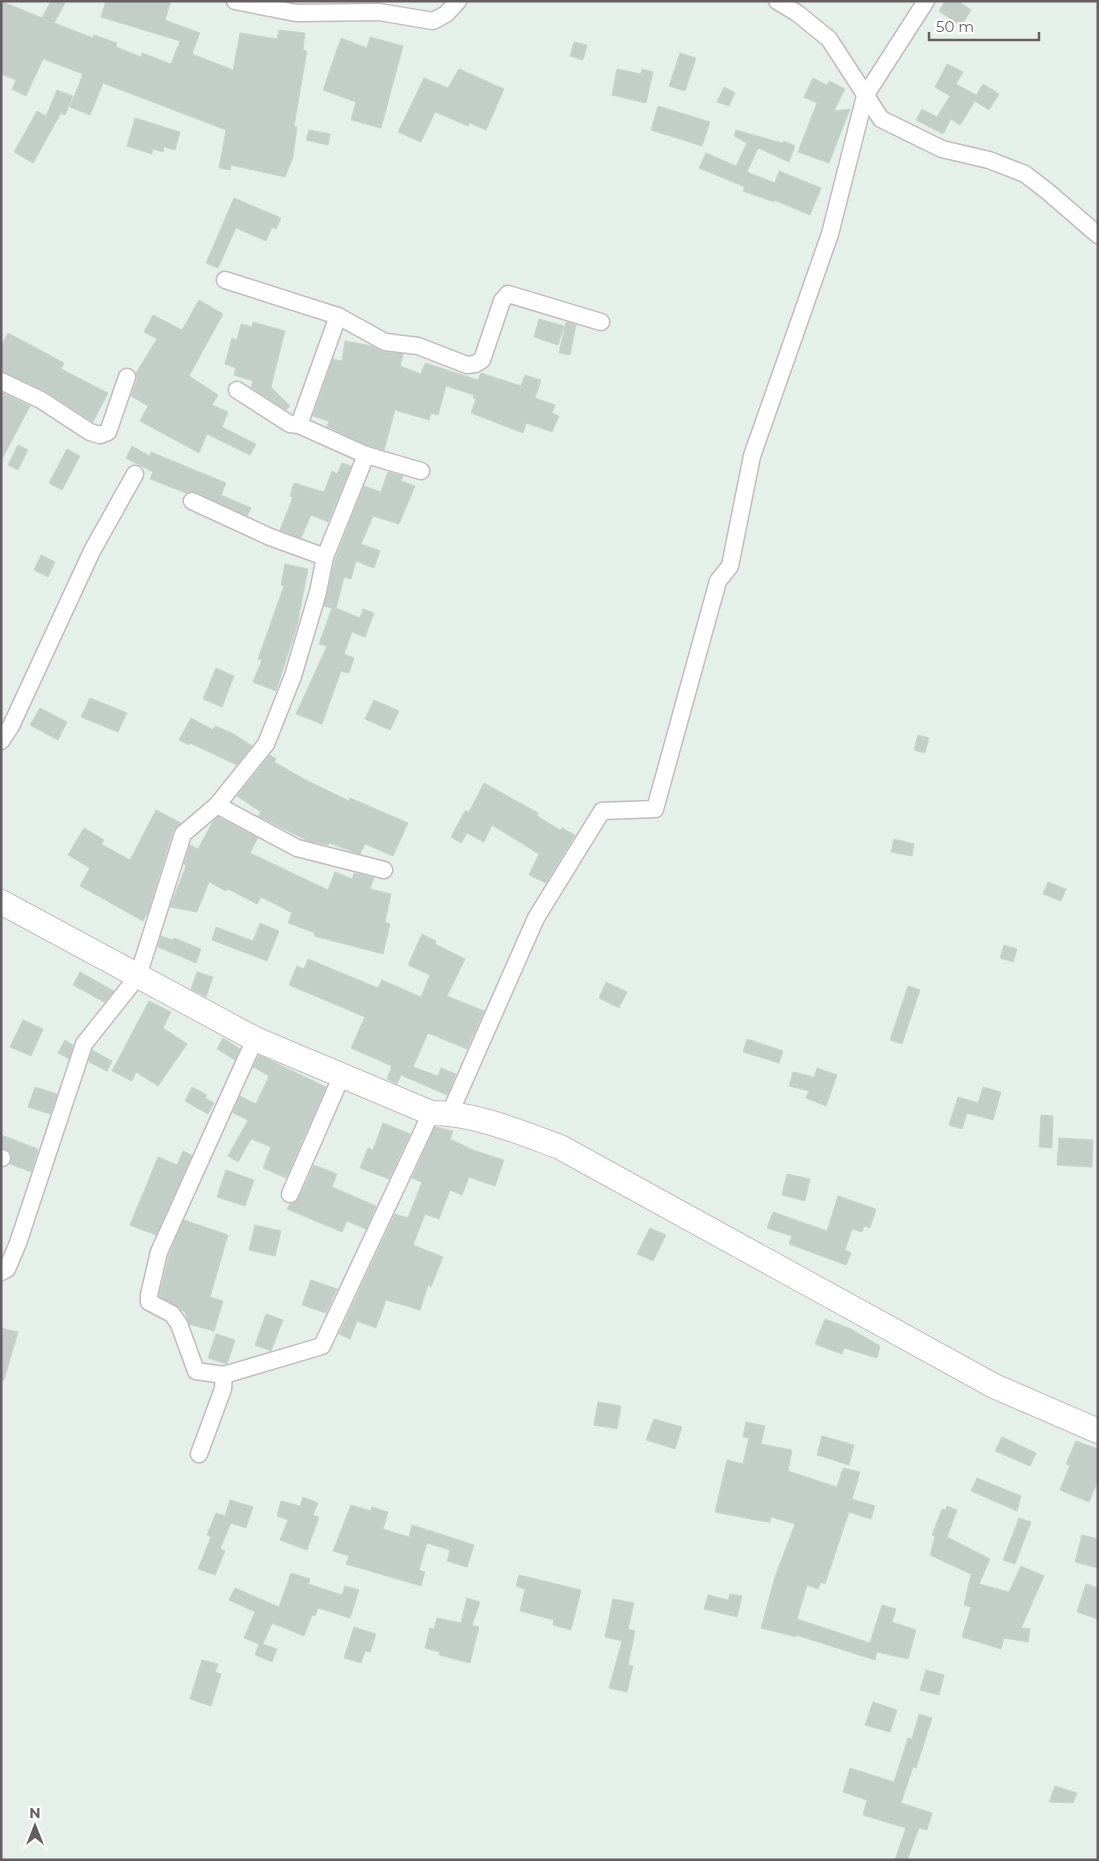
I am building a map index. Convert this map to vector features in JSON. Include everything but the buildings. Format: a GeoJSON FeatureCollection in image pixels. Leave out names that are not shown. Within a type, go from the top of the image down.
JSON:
{"type":"FeatureCollection","features":[{"type":"Feature","properties":{"kind":"street"},"geometry":{"type":"LineString","coordinates":[[235,1],[296,13],[379,12],[433,21],[446,14],[458,1]]}},
{"type":"Feature","properties":{"kind":"street"},"geometry":{"type":"LineString","coordinates":[[777,1],[797,13],[828,39],[881,119],[942,149],[990,160],[1025,174],[1047,190],[1098,235]]}},
{"type":"Feature","properties":{"kind":"street"},"geometry":{"type":"LineString","coordinates":[[256,1039],[159,1252],[149,1295],[150,1302],[172,1314],[179,1324],[196,1371],[224,1375],[322,1346],[441,1113],[536,918],[602,812],[655,809],[718,580],[730,566],[752,456],[830,234],[866,96],[926,1]]}},
{"type":"Feature","properties":{"kind":"street"},"geometry":{"type":"LineString","coordinates":[[225,280],[338,316],[385,342],[418,346],[466,365],[482,360],[502,301],[508,294],[601,322]]}},
{"type":"Feature","properties":{"kind":"street"},"geometry":{"type":"LineString","coordinates":[[300,425],[338,316]]}},
{"type":"Feature","properties":{"kind":"street"},"geometry":{"type":"LineString","coordinates":[[1,381],[41,400],[90,432],[100,435],[108,432],[127,377]]}},
{"type":"Feature","properties":{"kind":"street"},"geometry":{"type":"LineString","coordinates":[[237,390],[290,424],[300,425],[366,455],[421,471]]}},
{"type":"Feature","properties":{"kind":"street"},"geometry":{"type":"LineString","coordinates":[[1,1272],[7,1269],[18,1243],[84,1044],[138,976],[183,834],[218,805],[266,744],[293,676],[318,592],[325,556],[366,455]]}},
{"type":"Feature","properties":{"kind":"street"},"geometry":{"type":"LineString","coordinates":[[1,741],[11,726],[92,551],[135,474]]}},
{"type":"Feature","properties":{"kind":"street"},"geometry":{"type":"LineString","coordinates":[[192,501],[270,537],[325,556]]}},
{"type":"Feature","properties":{"kind":"street"},"geometry":{"type":"LineString","coordinates":[[218,805],[297,848],[384,870]]}},
{"type":"Feature","properties":{"kind":"street"},"geometry":{"type":"LineString","coordinates":[[1,902],[256,1039],[441,1113],[510,1128],[560,1147],[994,1386],[1098,1431]]}},
{"type":"Feature","properties":{"kind":"street"},"geometry":{"type":"LineString","coordinates":[[290,1194],[342,1075]]}},
{"type":"Feature","properties":{"kind":"street"},"geometry":{"type":"LineString","coordinates":[[199,1454],[223,1389],[224,1375]]}}]}
